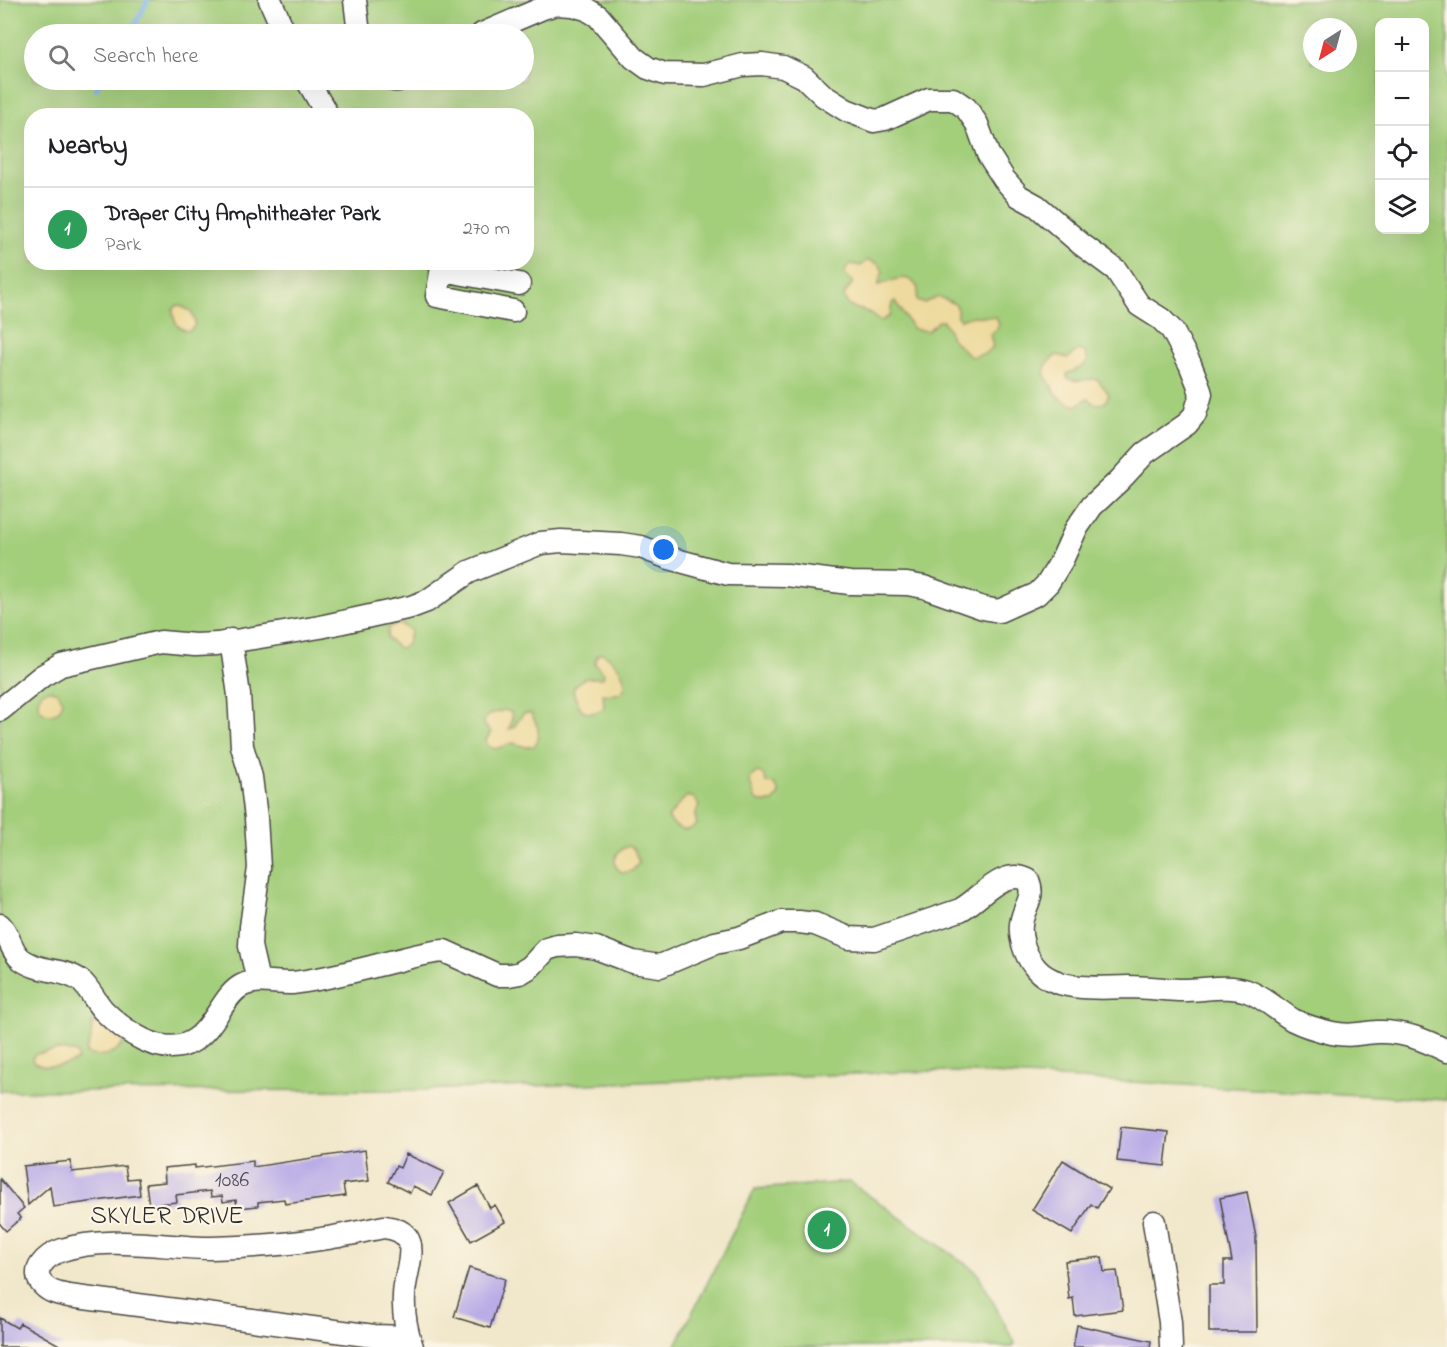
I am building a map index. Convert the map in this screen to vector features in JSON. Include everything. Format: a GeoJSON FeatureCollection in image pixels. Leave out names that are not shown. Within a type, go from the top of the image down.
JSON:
{"type":"FeatureCollection","features":[{"type":"Feature","properties":{"kind":"street"},"geometry":{"type":"LineString","coordinates":[[270,0],[281,24]]}},
{"type":"Feature","properties":{"kind":"street"},"geometry":{"type":"LineString","coordinates":[[355,0],[358,24]]}},
{"type":"Feature","properties":{"kind":"street"},"geometry":{"type":"LineString","coordinates":[[0,710],[42,676],[61,665],[161,642],[217,644],[320,627],[411,608],[427,602],[469,572],[541,543],[561,541],[641,547],[669,558],[728,574],[787,575],[850,583],[907,584],[924,587],[983,609],[999,611],[1037,594],[1048,583],[1062,560],[1076,529],[1092,506],[1145,453],[1187,424],[1195,414],[1201,394],[1190,364],[1172,330],[1161,319],[1139,305],[1116,270],[1081,244],[1037,206],[1019,196],[1004,179],[988,154],[977,124],[966,108],[953,99],[929,99],[885,119],[874,121],[846,110],[824,96],[804,77],[783,67],[762,64],[743,65],[704,75],[665,74],[648,68],[634,58],[598,16],[572,5],[557,4],[505,24]]}},
{"type":"Feature","properties":{"kind":"street"},"geometry":{"type":"LineString","coordinates":[[313,90],[323,108]]}},
{"type":"Feature","properties":{"kind":"street"},"geometry":{"type":"LineString","coordinates":[[442,270],[437,296],[513,312]]}},
{"type":"Feature","properties":{"kind":"street"},"geometry":{"type":"LineString","coordinates":[[460,270],[519,284]]}},
{"type":"Feature","properties":{"kind":"street"},"geometry":{"type":"LineString","coordinates":[[231,640],[239,695],[242,746],[251,777],[256,818],[259,867],[250,946],[258,981]]}},
{"type":"Feature","properties":{"kind":"street"},"geometry":{"type":"LineString","coordinates":[[0,925],[14,952],[23,961],[37,968],[63,973],[80,981],[102,1008],[118,1023],[153,1044],[168,1048],[193,1041],[213,1023],[239,987],[258,981],[289,983],[313,980],[444,951],[497,975],[509,975],[520,973],[530,967],[547,950],[557,946],[576,945],[596,948],[633,962],[660,966],[715,943],[739,938],[781,922],[815,924],[849,938],[874,939],[960,910],[972,904],[996,883],[1009,876],[1020,876],[1028,880],[1031,888],[1022,919],[1021,938],[1026,953],[1035,968],[1061,984],[1081,987],[1245,990],[1296,1021],[1316,1029],[1353,1036],[1376,1032],[1394,1033],[1415,1037],[1447,1051]]}},
{"type":"Feature","properties":{"kind":"street"},"geometry":{"type":"LineString","coordinates":[[1154,1222],[1172,1347]]}},
{"type":"Feature","properties":{"kind":"street","name":"SKYLER DRIVE"},"geometry":{"type":"LineString","coordinates":[[384,1227],[393,1228],[405,1236],[411,1247],[411,1261],[404,1293],[404,1316],[411,1342],[69,1296],[52,1292],[45,1287],[40,1282],[39,1267],[52,1253],[89,1245],[109,1243],[202,1248],[255,1246],[319,1240],[384,1227]]}},
{"type":"Feature","properties":{"kind":"green space"},"geometry":{"type":"Polygon","coordinates":[[[0,0],[1447,0],[1447,1100],[936,1071],[422,1090],[0,1091],[0,0]]]}},
{"type":"Feature","properties":{"kind":"green space"},"geometry":{"type":"Polygon","coordinates":[[[850,1182],[977,1272],[1015,1343],[1013,1347],[675,1347],[755,1189],[850,1182]]]}},
{"type":"Feature","properties":{"kind":"sand"},"geometry":{"type":"Polygon","coordinates":[[[868,260],[879,264],[883,271],[878,285],[904,278],[918,288],[919,302],[924,303],[938,297],[953,303],[957,306],[957,316],[960,320],[973,316],[995,317],[999,323],[997,329],[990,334],[993,347],[984,354],[971,357],[950,337],[949,330],[943,321],[938,321],[928,331],[913,329],[895,301],[892,303],[890,316],[881,321],[868,312],[847,304],[844,295],[853,282],[844,274],[848,265],[861,266],[868,260]]]}},
{"type":"Feature","properties":{"kind":"sand"},"geometry":{"type":"Polygon","coordinates":[[[178,305],[191,311],[195,322],[194,327],[188,331],[178,326],[175,320],[173,309],[178,305]]]}},
{"type":"Feature","properties":{"kind":"sand"},"geometry":{"type":"Polygon","coordinates":[[[1078,350],[1085,352],[1088,361],[1082,367],[1067,374],[1067,378],[1098,380],[1109,394],[1105,403],[1095,404],[1088,398],[1076,406],[1063,401],[1044,374],[1046,365],[1054,357],[1057,355],[1068,358],[1078,350]]]}},
{"type":"Feature","properties":{"kind":"sand"},"geometry":{"type":"Polygon","coordinates":[[[399,624],[411,630],[407,644],[401,648],[387,638],[388,627],[399,624]]]}},
{"type":"Feature","properties":{"kind":"sand"},"geometry":{"type":"Polygon","coordinates":[[[600,653],[606,655],[619,668],[625,684],[623,690],[616,694],[603,694],[603,709],[591,713],[582,710],[573,690],[582,680],[603,678],[604,674],[595,664],[596,657],[600,653]]]}},
{"type":"Feature","properties":{"kind":"sand"},"geometry":{"type":"Polygon","coordinates":[[[50,690],[55,691],[61,697],[61,707],[55,713],[50,714],[45,713],[39,707],[38,702],[39,697],[45,691],[50,690]]]}},
{"type":"Feature","properties":{"kind":"sand"},"geometry":{"type":"Polygon","coordinates":[[[504,710],[511,712],[512,719],[509,729],[513,728],[523,714],[530,713],[539,734],[534,746],[526,747],[513,743],[495,749],[488,746],[486,740],[491,732],[485,726],[484,721],[488,715],[504,710]]]}},
{"type":"Feature","properties":{"kind":"sand"},"geometry":{"type":"Polygon","coordinates":[[[757,772],[764,776],[766,783],[777,788],[779,795],[773,802],[756,800],[750,783],[751,777],[757,772]]]}},
{"type":"Feature","properties":{"kind":"sand"},"geometry":{"type":"Polygon","coordinates":[[[687,796],[694,798],[699,805],[695,816],[697,824],[686,830],[678,828],[668,818],[687,796]]]}},
{"type":"Feature","properties":{"kind":"sand"},"geometry":{"type":"Polygon","coordinates":[[[628,846],[634,849],[639,863],[632,871],[622,873],[616,867],[616,857],[628,846]]]}},
{"type":"Feature","properties":{"kind":"sand"},"geometry":{"type":"Polygon","coordinates":[[[92,1023],[101,1024],[119,1036],[124,1041],[122,1045],[108,1054],[85,1053],[91,1039],[92,1023]]]}},
{"type":"Feature","properties":{"kind":"sand"},"geometry":{"type":"Polygon","coordinates":[[[59,1050],[77,1053],[78,1059],[56,1066],[43,1066],[33,1062],[32,1058],[36,1054],[59,1050]]]}},
{"type":"Feature","properties":{"kind":"building"},"geometry":{"type":"Polygon","coordinates":[[[1121,1127],[1169,1132],[1165,1166],[1117,1161],[1121,1127]]]}},
{"type":"Feature","properties":{"kind":"building"},"geometry":{"type":"Polygon","coordinates":[[[365,1150],[369,1181],[343,1184],[345,1196],[285,1204],[284,1199],[258,1202],[258,1206],[237,1208],[236,1200],[223,1202],[222,1196],[211,1197],[210,1191],[176,1195],[177,1202],[149,1205],[146,1184],[165,1182],[164,1168],[195,1165],[195,1168],[253,1161],[253,1167],[365,1150]]]}},
{"type":"Feature","properties":{"kind":"building"},"geometry":{"type":"Polygon","coordinates":[[[406,1154],[444,1172],[432,1195],[413,1186],[410,1193],[388,1182],[396,1166],[400,1168],[406,1154]]]}},
{"type":"Feature","properties":{"kind":"building"},"geometry":{"type":"Polygon","coordinates":[[[1063,1160],[1109,1189],[1097,1208],[1091,1204],[1072,1234],[1032,1210],[1063,1160]]]}},
{"type":"Feature","properties":{"kind":"building"},"geometry":{"type":"Polygon","coordinates":[[[71,1161],[72,1172],[125,1166],[127,1179],[138,1178],[140,1195],[53,1207],[50,1186],[28,1205],[23,1166],[71,1161]]]}},
{"type":"Feature","properties":{"kind":"building"},"geometry":{"type":"Polygon","coordinates":[[[0,1179],[24,1208],[17,1214],[21,1218],[6,1231],[0,1224],[0,1179]]]}},
{"type":"Feature","properties":{"kind":"building"},"geometry":{"type":"Polygon","coordinates":[[[478,1186],[490,1208],[495,1205],[505,1222],[471,1241],[449,1203],[478,1186]]]}},
{"type":"Feature","properties":{"kind":"building"},"geometry":{"type":"Polygon","coordinates":[[[1247,1192],[1256,1237],[1257,1332],[1209,1332],[1209,1285],[1224,1285],[1224,1261],[1232,1261],[1220,1198],[1247,1192]]]}},
{"type":"Feature","properties":{"kind":"building"},"geometry":{"type":"Polygon","coordinates":[[[1102,1257],[1104,1272],[1117,1271],[1123,1310],[1075,1316],[1073,1298],[1069,1299],[1065,1261],[1102,1257]]]}},
{"type":"Feature","properties":{"kind":"building"},"geometry":{"type":"Polygon","coordinates":[[[469,1268],[505,1279],[490,1328],[454,1317],[469,1268]]]}},
{"type":"Feature","properties":{"kind":"building"},"geometry":{"type":"Polygon","coordinates":[[[0,1318],[17,1328],[20,1323],[63,1347],[0,1347],[0,1318]]]}},
{"type":"Feature","properties":{"kind":"building"},"geometry":{"type":"Polygon","coordinates":[[[1077,1325],[1151,1341],[1150,1347],[1073,1347],[1077,1325]]]}},
{"type":"Feature","properties":{"kind":"waterway"},"geometry":{"type":"LineString","coordinates":[[135,24],[148,0]]}},
{"type":"Feature","properties":{"kind":"place","name":"Draper City Amphitheater Park"},"geometry":{"type":"Point","coordinates":[827,1230]}}]}
